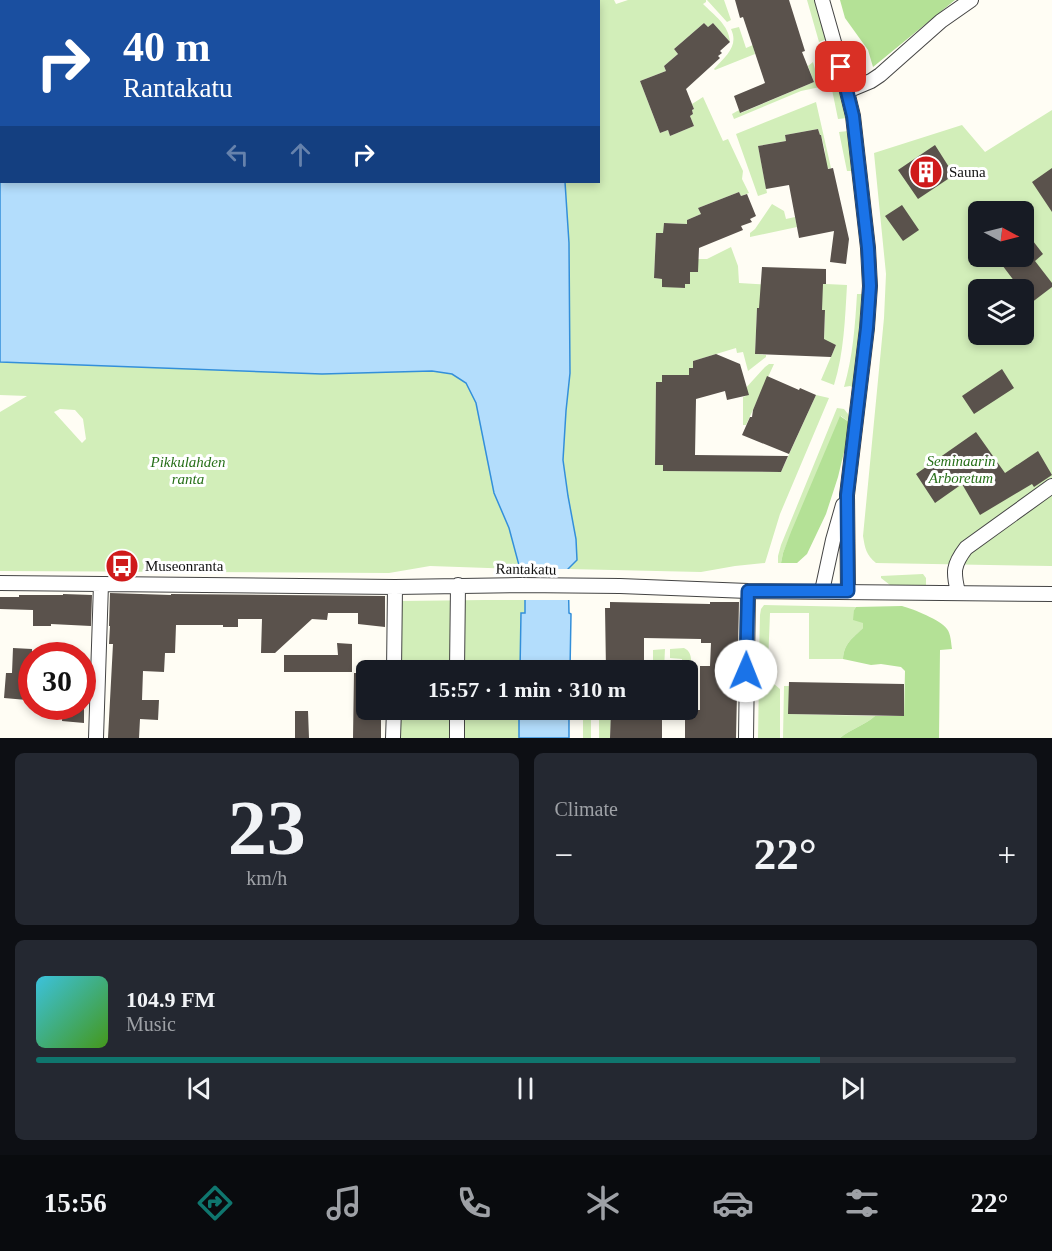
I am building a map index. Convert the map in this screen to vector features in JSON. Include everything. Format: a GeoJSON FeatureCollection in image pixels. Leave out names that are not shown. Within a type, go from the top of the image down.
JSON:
{"type":"FeatureCollection","features":[{"type":"Feature","properties":{"kind":"street"},"geometry":{"type":"LineString","coordinates":[[822,0],[853,116],[870,286],[847,495],[848,591]]}},
{"type":"Feature","properties":{"kind":"street"},"geometry":{"type":"LineString","coordinates":[[847,91],[880,75],[940,21],[971,0]]}},
{"type":"Feature","properties":{"kind":"street"},"geometry":{"type":"LineString","coordinates":[[958,592],[954,569],[966,548],[1052,486]]}},
{"type":"Feature","properties":{"kind":"street"},"geometry":{"type":"LineString","coordinates":[[822,591],[833,540],[847,495]]}},
{"type":"Feature","properties":{"kind":"street","name":"Rantakatu"},"geometry":{"type":"LineString","coordinates":[[0,583],[520,585],[748,591],[1052,594]]}},
{"type":"Feature","properties":{"kind":"street"},"geometry":{"type":"LineString","coordinates":[[96,738],[101,584]]}},
{"type":"Feature","properties":{"kind":"street"},"geometry":{"type":"LineString","coordinates":[[457,660],[458,585]]}},
{"type":"Feature","properties":{"kind":"street"},"geometry":{"type":"LineString","coordinates":[[394,660],[395,586]]}},
{"type":"Feature","properties":{"kind":"street"},"geometry":{"type":"LineString","coordinates":[[746,738],[748,591]]}},
{"type":"Feature","properties":{"kind":"street"},"geometry":{"type":"LineString","coordinates":[[393,738],[394,720]]}},
{"type":"Feature","properties":{"kind":"street"},"geometry":{"type":"LineString","coordinates":[[457,720],[457,738]]}},
{"type":"Feature","properties":{"kind":"green space"},"geometry":{"type":"Polygon","coordinates":[[[600,0],[614,0],[616,4],[628,0],[706,0],[703,4],[727,30],[730,42],[713,23],[708,27],[704,23],[674,49],[678,54],[664,66],[666,71],[640,81],[660,133],[668,130],[670,136],[694,126],[690,116],[694,109],[692,104],[703,97],[723,141],[728,139],[743,171],[742,179],[749,193],[741,196],[739,192],[698,208],[701,214],[687,220],[687,224],[664,223],[663,233],[656,233],[654,278],[662,279],[662,286],[685,288],[685,284],[690,284],[690,272],[698,259],[707,259],[731,247],[738,266],[739,283],[805,287],[805,283],[847,285],[842,348],[834,385],[821,380],[836,345],[824,341],[825,310],[822,310],[822,305],[789,304],[788,309],[757,308],[755,354],[766,355],[766,357],[748,371],[743,352],[737,353],[736,348],[693,361],[693,368],[689,368],[689,375],[662,375],[662,382],[656,382],[655,464],[663,465],[663,471],[781,472],[816,395],[829,398],[780,514],[765,563],[701,572],[568,569],[568,496],[563,460],[570,373],[569,243],[565,183],[600,183],[600,0]]]}},
{"type":"Feature","properties":{"kind":"green space"},"geometry":{"type":"Polygon","coordinates":[[[707,0],[724,0],[731,20],[727,22],[707,0]]]}},
{"type":"Feature","properties":{"kind":"green space"},"geometry":{"type":"Polygon","coordinates":[[[807,0],[816,0],[827,39],[819,42],[807,0]]]}},
{"type":"Feature","properties":{"kind":"green space"},"geometry":{"type":"Polygon","coordinates":[[[840,0],[955,0],[873,67],[868,50],[845,18],[840,0]]]}},
{"type":"Feature","properties":{"kind":"green space"},"geometry":{"type":"Polygon","coordinates":[[[739,27],[746,48],[753,45],[755,54],[715,70],[732,46],[731,29],[739,27]]]}},
{"type":"Feature","properties":{"kind":"green space"},"geometry":{"type":"Polygon","coordinates":[[[813,62],[820,87],[801,91],[734,119],[732,114],[739,110],[741,113],[814,82],[808,66],[813,62]]]}},
{"type":"Feature","properties":{"kind":"green space"},"geometry":{"type":"Polygon","coordinates":[[[837,73],[847,118],[838,119],[829,75],[837,73]]]}},
{"type":"Feature","properties":{"kind":"green space"},"geometry":{"type":"Polygon","coordinates":[[[816,102],[831,168],[826,169],[825,151],[818,129],[785,135],[786,141],[758,146],[767,193],[758,196],[736,134],[816,102]]]}},
{"type":"Feature","properties":{"kind":"green space","name":"Seminaarin Arboretum"},"geometry":{"type":"Polygon","coordinates":[[[1052,110],[1052,566],[876,563],[866,551],[863,536],[884,318],[886,274],[874,153],[962,125],[985,152],[1052,110]]]}},
{"type":"Feature","properties":{"kind":"green space"},"geometry":{"type":"Polygon","coordinates":[[[848,131],[853,171],[847,171],[839,132],[848,131]]]}},
{"type":"Feature","properties":{"kind":"green space"},"geometry":{"type":"Polygon","coordinates":[[[772,204],[784,211],[786,219],[795,217],[797,227],[750,237],[750,233],[772,204]]]}},
{"type":"Feature","properties":{"kind":"green space"},"geometry":{"type":"Polygon","coordinates":[[[857,294],[862,294],[854,388],[844,387],[852,352],[857,294]]]}},
{"type":"Feature","properties":{"kind":"green space","name":"Pikkulahden ranta"},"geometry":{"type":"Polygon","coordinates":[[[0,362],[174,368],[432,371],[452,374],[466,383],[476,403],[494,493],[509,528],[520,569],[430,566],[389,573],[0,571],[0,412],[27,396],[0,395],[0,362]],[[60,409],[54,412],[82,443],[86,439],[83,419],[75,410],[60,409]]]}},
{"type":"Feature","properties":{"kind":"green space"},"geometry":{"type":"Polygon","coordinates":[[[769,364],[774,364],[746,425],[743,425],[743,397],[746,396],[744,390],[769,364]]]}},
{"type":"Feature","properties":{"kind":"green space"},"geometry":{"type":"Polygon","coordinates":[[[837,408],[844,409],[848,414],[849,422],[841,416],[783,553],[781,563],[778,563],[781,545],[837,408]]]}},
{"type":"Feature","properties":{"kind":"green space"},"geometry":{"type":"Polygon","coordinates":[[[840,416],[849,422],[838,477],[826,514],[807,554],[797,563],[781,563],[791,532],[840,416]]]}},
{"type":"Feature","properties":{"kind":"green space"},"geometry":{"type":"Polygon","coordinates":[[[923,574],[926,578],[926,585],[890,585],[881,578],[881,576],[923,574]]]}},
{"type":"Feature","properties":{"kind":"green space"},"geometry":{"type":"Polygon","coordinates":[[[525,600],[525,613],[521,613],[520,660],[401,660],[400,601],[525,600]]]}},
{"type":"Feature","properties":{"kind":"green space"},"geometry":{"type":"Polygon","coordinates":[[[764,605],[856,607],[854,610],[864,623],[863,628],[847,645],[843,659],[809,659],[809,613],[770,613],[768,664],[761,664],[759,658],[760,615],[764,605]]]}},
{"type":"Feature","properties":{"kind":"green space"},"geometry":{"type":"Polygon","coordinates":[[[902,606],[939,622],[947,629],[950,636],[952,649],[940,650],[939,738],[840,738],[875,716],[904,716],[905,671],[901,667],[871,665],[843,659],[847,645],[863,628],[863,623],[853,620],[856,607],[902,606]]]}},
{"type":"Feature","properties":{"kind":"green space"},"geometry":{"type":"Polygon","coordinates":[[[684,648],[691,660],[670,658],[670,649],[684,648]]]}},
{"type":"Feature","properties":{"kind":"green space"},"geometry":{"type":"Polygon","coordinates":[[[665,649],[664,660],[653,660],[653,650],[665,649]]]}},
{"type":"Feature","properties":{"kind":"green space"},"geometry":{"type":"Polygon","coordinates":[[[759,677],[770,677],[780,689],[780,738],[758,738],[759,677]]]}},
{"type":"Feature","properties":{"kind":"green space"},"geometry":{"type":"Polygon","coordinates":[[[784,686],[789,686],[789,714],[875,716],[840,738],[783,738],[784,686]]]}},
{"type":"Feature","properties":{"kind":"green space"},"geometry":{"type":"Polygon","coordinates":[[[401,720],[519,720],[519,738],[400,738],[401,720]]]}},
{"type":"Feature","properties":{"kind":"green space"},"geometry":{"type":"Polygon","coordinates":[[[583,720],[591,720],[591,738],[583,738],[583,720]]]}},
{"type":"Feature","properties":{"kind":"green space"},"geometry":{"type":"Polygon","coordinates":[[[599,720],[611,720],[610,738],[599,738],[599,720]]]}},
{"type":"Feature","properties":{"kind":"water"},"geometry":{"type":"Polygon","coordinates":[[[0,183],[565,183],[569,243],[570,373],[563,460],[576,539],[577,560],[568,569],[569,613],[571,614],[570,660],[520,660],[521,613],[525,613],[525,582],[520,581],[520,569],[509,528],[494,493],[476,403],[466,383],[452,374],[432,371],[322,374],[0,362],[0,183]]]}},
{"type":"Feature","properties":{"kind":"water"},"geometry":{"type":"Polygon","coordinates":[[[519,720],[569,720],[569,738],[519,738],[519,720]]]}},
{"type":"Feature","properties":{"kind":"pier"},"geometry":{"type":"Polygon","coordinates":[[[520,569],[572,569],[572,600],[522,600],[520,569]]]}},
{"type":"Feature","properties":{"kind":"building"},"geometry":{"type":"Polygon","coordinates":[[[735,0],[789,0],[805,51],[802,52],[814,82],[740,113],[734,96],[765,83],[735,0]]]}},
{"type":"Feature","properties":{"kind":"building"},"geometry":{"type":"Polygon","coordinates":[[[704,23],[708,27],[713,23],[730,42],[720,51],[722,53],[718,56],[720,58],[686,89],[694,109],[690,116],[694,126],[670,136],[668,130],[660,133],[640,81],[666,71],[664,66],[678,54],[674,49],[704,23]]]}},
{"type":"Feature","properties":{"kind":"building"},"geometry":{"type":"Polygon","coordinates":[[[818,129],[828,169],[833,168],[849,239],[846,264],[830,262],[834,231],[799,238],[789,185],[766,189],[758,146],[786,141],[785,135],[818,129]]]}},
{"type":"Feature","properties":{"kind":"building","name":"Sauna"},"geometry":{"type":"Polygon","coordinates":[[[935,145],[954,175],[918,199],[898,170],[935,145]]]}},
{"type":"Feature","properties":{"kind":"building"},"geometry":{"type":"Polygon","coordinates":[[[1052,168],[1052,212],[1032,182],[1052,168]]]}},
{"type":"Feature","properties":{"kind":"building"},"geometry":{"type":"Polygon","coordinates":[[[739,192],[741,196],[747,194],[756,216],[750,219],[752,222],[741,226],[743,230],[699,248],[698,272],[690,272],[690,284],[685,284],[685,288],[662,287],[662,279],[654,278],[656,233],[663,233],[664,223],[687,224],[687,220],[701,214],[698,208],[739,192]]]}},
{"type":"Feature","properties":{"kind":"building"},"geometry":{"type":"Polygon","coordinates":[[[902,205],[919,230],[903,241],[885,216],[902,205]]]}},
{"type":"Feature","properties":{"kind":"building"},"geometry":{"type":"Polygon","coordinates":[[[1034,242],[1043,254],[1035,261],[1052,283],[1052,287],[1034,301],[1034,279],[1013,279],[1004,267],[1034,267],[1034,242]]]}},
{"type":"Feature","properties":{"kind":"building"},"geometry":{"type":"Polygon","coordinates":[[[762,267],[826,269],[822,310],[825,310],[824,339],[836,345],[831,357],[755,354],[762,267]]]}},
{"type":"Feature","properties":{"kind":"building"},"geometry":{"type":"Polygon","coordinates":[[[716,354],[740,364],[749,395],[727,400],[725,391],[696,399],[695,455],[788,456],[781,472],[663,471],[663,465],[655,465],[656,382],[662,382],[662,375],[689,375],[689,368],[693,368],[693,361],[716,354]]]}},
{"type":"Feature","properties":{"kind":"building"},"geometry":{"type":"Polygon","coordinates":[[[1002,369],[1014,388],[974,414],[962,396],[1002,369]]]}},
{"type":"Feature","properties":{"kind":"building"},"geometry":{"type":"Polygon","coordinates":[[[767,376],[816,395],[789,454],[742,435],[752,417],[767,376]]]}},
{"type":"Feature","properties":{"kind":"building"},"geometry":{"type":"Polygon","coordinates":[[[976,432],[1005,473],[1038,451],[1052,475],[1034,487],[1032,484],[980,515],[962,484],[935,503],[916,474],[976,432]]]}},
{"type":"Feature","properties":{"kind":"building"},"geometry":{"type":"Polygon","coordinates":[[[110,593],[385,596],[385,627],[358,624],[358,613],[328,613],[327,620],[312,619],[275,653],[261,653],[262,619],[238,619],[238,627],[176,625],[175,653],[165,653],[164,672],[143,671],[142,700],[159,700],[158,720],[140,719],[139,738],[108,738],[113,644],[109,644],[110,593]]]}},
{"type":"Feature","properties":{"kind":"building"},"geometry":{"type":"Polygon","coordinates":[[[92,595],[91,626],[51,624],[51,626],[33,626],[33,610],[0,609],[0,597],[92,595]]]}},
{"type":"Feature","properties":{"kind":"building"},"geometry":{"type":"Polygon","coordinates":[[[610,602],[710,604],[710,602],[739,602],[736,738],[685,738],[685,720],[698,720],[700,666],[710,666],[711,643],[701,643],[701,639],[644,638],[644,660],[606,660],[605,608],[610,608],[610,602]]]}},
{"type":"Feature","properties":{"kind":"building"},"geometry":{"type":"Polygon","coordinates":[[[337,643],[352,644],[352,672],[284,672],[284,655],[338,655],[337,643]]]}},
{"type":"Feature","properties":{"kind":"building"},"geometry":{"type":"Polygon","coordinates":[[[13,648],[18,648],[18,699],[4,698],[6,673],[12,673],[13,648]]]}},
{"type":"Feature","properties":{"kind":"building"},"geometry":{"type":"Polygon","coordinates":[[[354,673],[356,673],[356,720],[381,720],[381,738],[353,738],[354,673]]]}},
{"type":"Feature","properties":{"kind":"building"},"geometry":{"type":"Polygon","coordinates":[[[789,682],[904,684],[904,716],[788,714],[789,682]]]}},
{"type":"Feature","properties":{"kind":"building"},"geometry":{"type":"Polygon","coordinates":[[[295,711],[308,711],[309,738],[295,738],[295,711]]]}},
{"type":"Feature","properties":{"kind":"building"},"geometry":{"type":"Polygon","coordinates":[[[84,720],[84,723],[62,721],[84,720]]]}},
{"type":"Feature","properties":{"kind":"building"},"geometry":{"type":"Polygon","coordinates":[[[611,720],[662,720],[662,738],[610,738],[611,720]]]}},
{"type":"Feature","properties":{"kind":"place","name":"Sauna"},"geometry":{"type":"Point","coordinates":[926,172]}},
{"type":"Feature","properties":{"kind":"place","name":"Museonranta"},"geometry":{"type":"Point","coordinates":[122,566]}},
{"type":"Feature","properties":{"kind":"route"},"geometry":{"type":"LineString","coordinates":[[746,671],[748,591],[848,591],[847,495],[870,286],[853,116],[841,67]]}}]}
